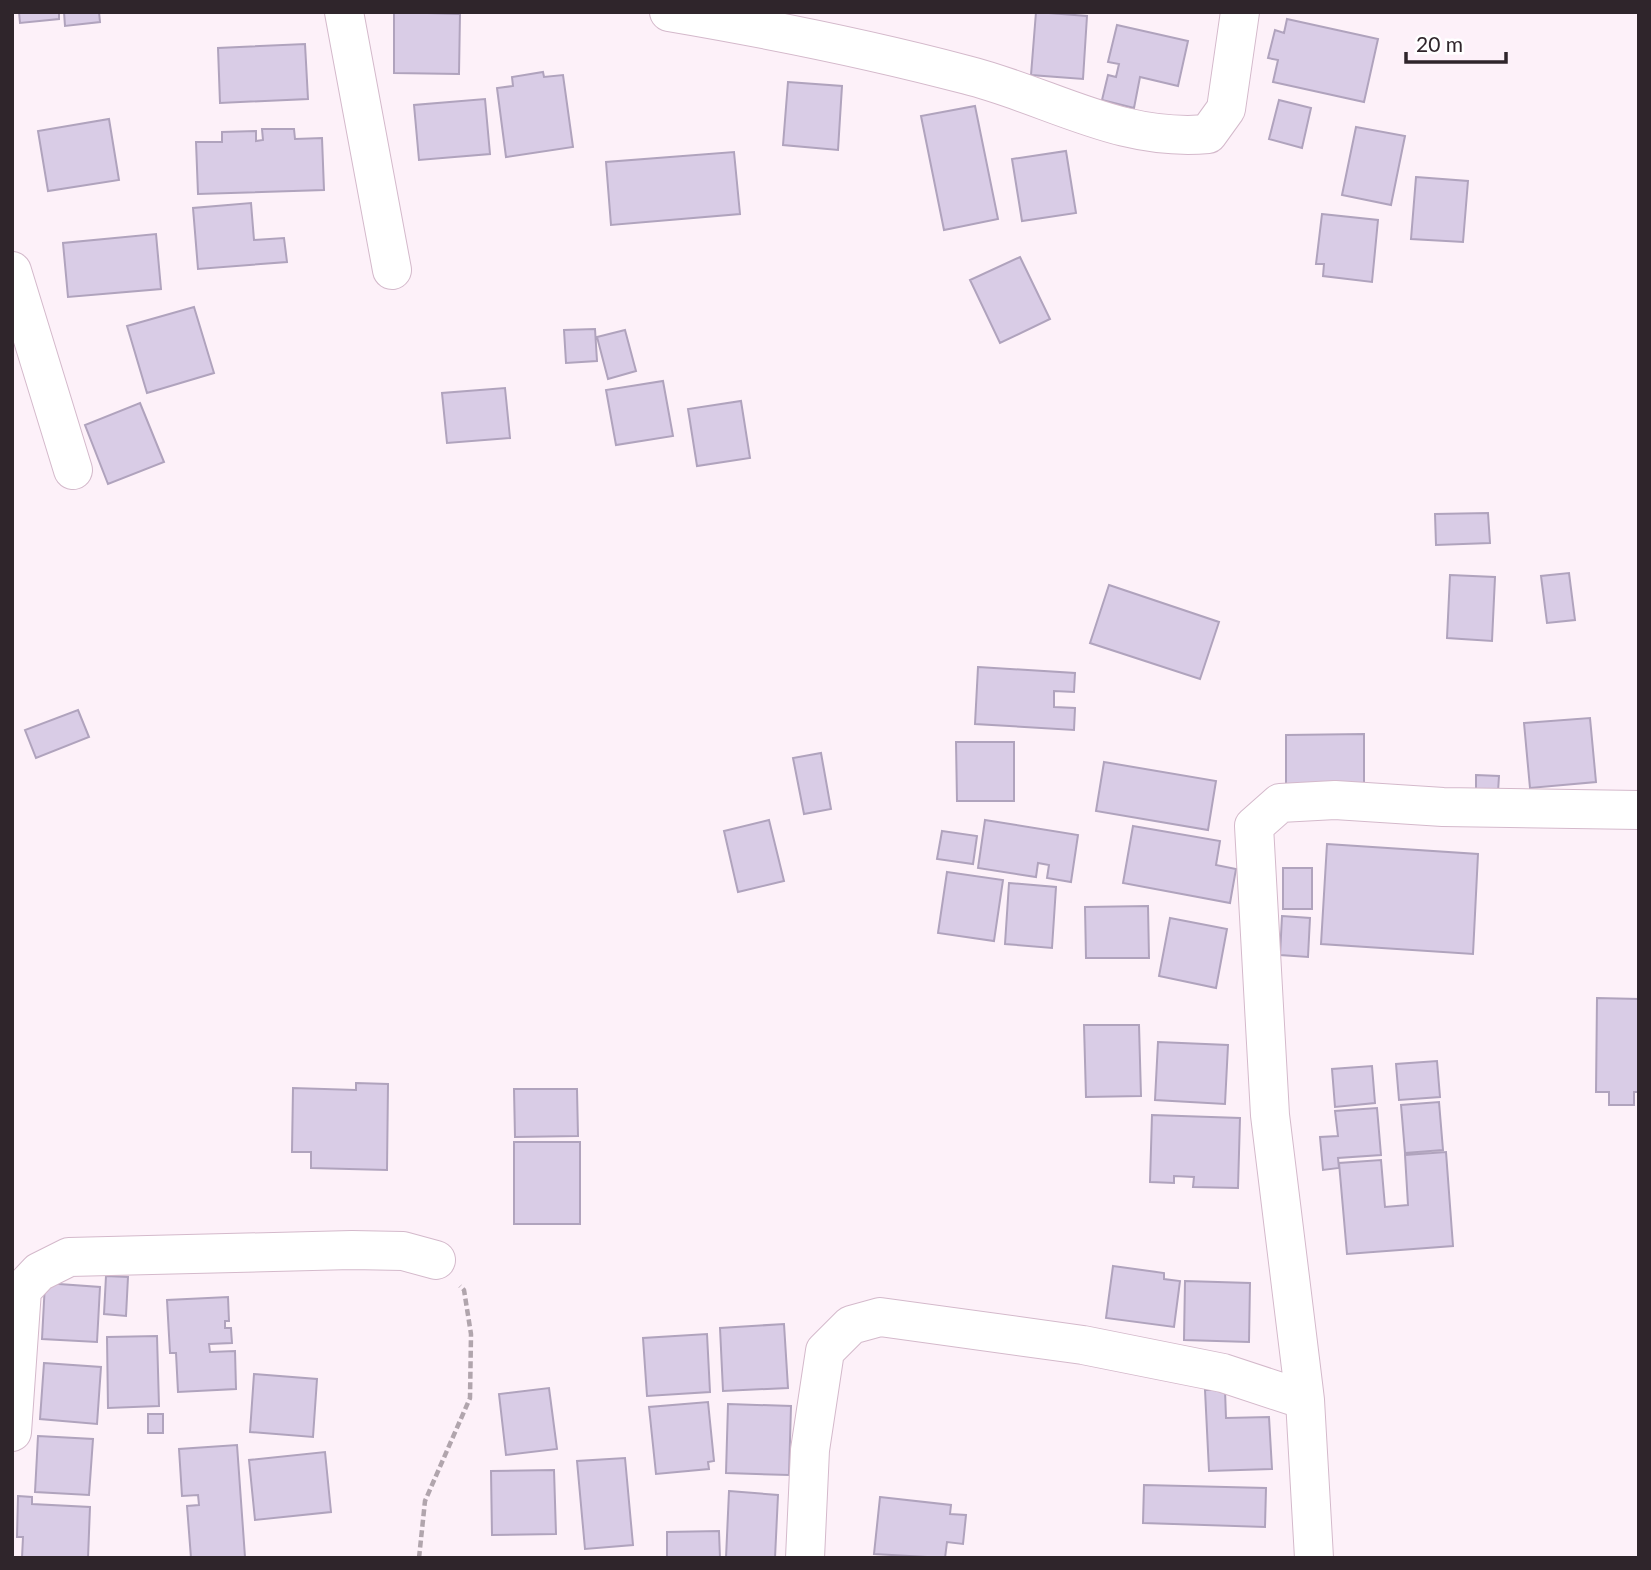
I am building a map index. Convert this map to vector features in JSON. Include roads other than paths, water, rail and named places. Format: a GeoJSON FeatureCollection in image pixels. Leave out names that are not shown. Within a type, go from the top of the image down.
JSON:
{"type":"FeatureCollection","features":[{"type":"Feature","properties":{"kind":"street"},"geometry":{"type":"LineString","coordinates":[[344,12],[392,270]]}},
{"type":"Feature","properties":{"kind":"street"},"geometry":{"type":"LineString","coordinates":[[669,12],[970,75],[1072,112],[1147,134],[1187,136],[1209,134],[1226,109],[1240,12]]}},
{"type":"Feature","properties":{"kind":"street"},"geometry":{"type":"LineString","coordinates":[[12,271],[73,470]]}},
{"type":"Feature","properties":{"kind":"street"},"geometry":{"type":"LineString","coordinates":[[1314,1558],[1305,1400],[1269,1115],[1254,826],[1280,803],[1321,801],[1639,810]]}},
{"type":"Feature","properties":{"kind":"street"},"geometry":{"type":"LineString","coordinates":[[12,1432],[22,1290],[38,1272],[69,1257],[352,1250],[403,1251],[436,1260]]}},
{"type":"Feature","properties":{"kind":"street"},"geometry":{"type":"LineString","coordinates":[[805,1558],[810,1450],[825,1350],[850,1325],[880,1317],[1083,1345],[1223,1373],[1305,1400]]}}]}
